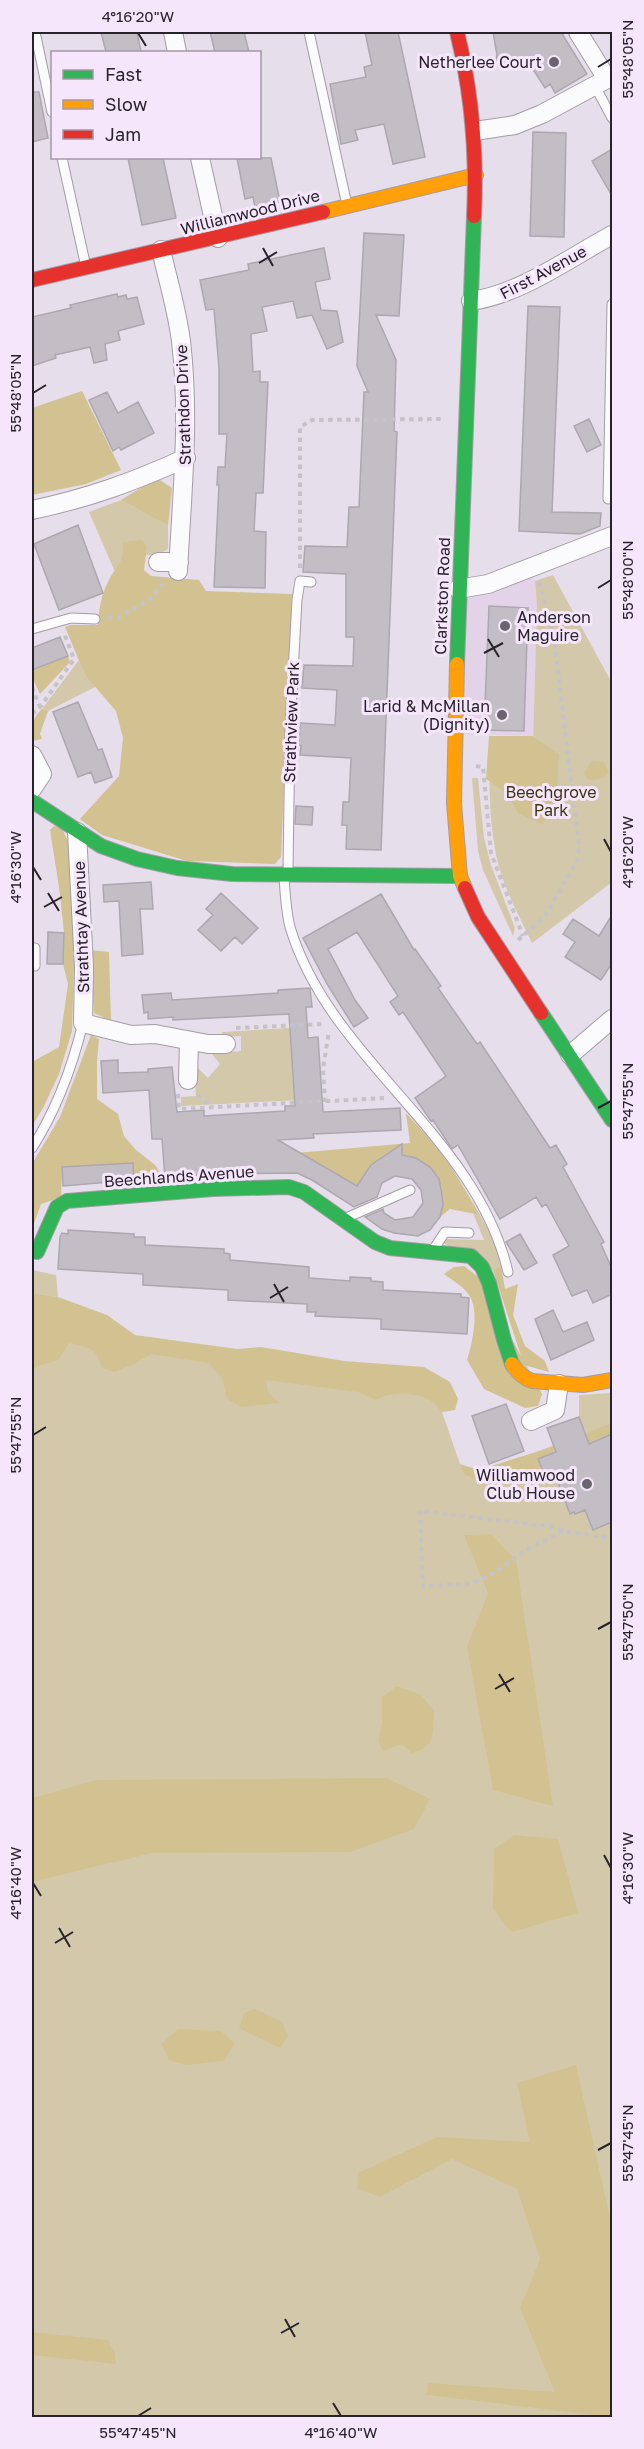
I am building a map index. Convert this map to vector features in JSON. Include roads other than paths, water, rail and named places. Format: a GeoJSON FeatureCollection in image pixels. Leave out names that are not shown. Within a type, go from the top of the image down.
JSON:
{"type":"FeatureCollection","features":[{"type":"Feature","properties":{"kind":"street"},"geometry":{"type":"LineString","coordinates":[[173,32],[177,51]]}},
{"type":"Feature","properties":{"kind":"street","name":"Clarkston Road"},"geometry":{"type":"LineString","coordinates":[[457,32],[469,87],[475,131],[476,175],[458,589],[455,836],[460,876],[478,917],[501,954],[612,1120]]}},
{"type":"Feature","properties":{"kind":"street"},"geometry":{"type":"LineString","coordinates":[[475,131],[515,125],[542,114],[605,81],[578,32]]}},
{"type":"Feature","properties":{"kind":"street"},"geometry":{"type":"LineString","coordinates":[[200,159],[218,238]]}},
{"type":"Feature","properties":{"kind":"street","name":"Williamwood Drive"},"geometry":{"type":"LineString","coordinates":[[32,280],[218,238],[476,175]]}},
{"type":"Feature","properties":{"kind":"street","name":"First Avenue"},"geometry":{"type":"LineString","coordinates":[[471,301],[493,298],[514,289],[612,235]]}},
{"type":"Feature","properties":{"kind":"street","name":"Strathdon Drive"},"geometry":{"type":"LineString","coordinates":[[158,562],[178,567],[186,458],[180,339],[161,250]]}},
{"type":"Feature","properties":{"kind":"street"},"geometry":{"type":"LineString","coordinates":[[32,510],[83,499],[186,458]]}},
{"type":"Feature","properties":{"kind":"street"},"geometry":{"type":"LineString","coordinates":[[458,589],[488,584],[612,536]]}},
{"type":"Feature","properties":{"kind":"street"},"geometry":{"type":"LineString","coordinates":[[32,755],[42,774],[32,789]]}},
{"type":"Feature","properties":{"kind":"street"},"geometry":{"type":"LineString","coordinates":[[32,801],[101,846],[137,859],[177,868],[232,874],[460,876]]}},
{"type":"Feature","properties":{"kind":"street","name":"Strathtay Avenue"},"geometry":{"type":"LineString","coordinates":[[77,832],[84,967],[82,1023]]}},
{"type":"Feature","properties":{"kind":"street"},"geometry":{"type":"LineString","coordinates":[[570,1055],[612,1019]]}},
{"type":"Feature","properties":{"kind":"street"},"geometry":{"type":"LineString","coordinates":[[82,1023],[131,1035],[155,1034],[189,1041],[228,1036]]}},
{"type":"Feature","properties":{"kind":"street"},"geometry":{"type":"LineString","coordinates":[[188,1080],[189,1041]]}},
{"type":"Feature","properties":{"kind":"street","name":"Beechlands Avenue"},"geometry":{"type":"LineString","coordinates":[[37,1252],[57,1207],[67,1201],[213,1189],[289,1187],[303,1192],[375,1242],[390,1248],[471,1256],[481,1263],[494,1294],[503,1340],[516,1370],[524,1378],[559,1384],[592,1386],[612,1380]]}},
{"type":"Feature","properties":{"kind":"street"},"geometry":{"type":"LineString","coordinates":[[531,1420],[555,1410],[559,1384]]}},
{"type":"Feature","properties":{"kind":"lane"},"geometry":{"type":"LineString","coordinates":[[35,32],[51,107]]}},
{"type":"Feature","properties":{"kind":"lane"},"geometry":{"type":"LineString","coordinates":[[309,32],[347,205]]}},
{"type":"Feature","properties":{"kind":"lane"},"geometry":{"type":"LineString","coordinates":[[605,81],[612,118]]}},
{"type":"Feature","properties":{"kind":"lane"},"geometry":{"type":"LineString","coordinates":[[62,159],[86,267]]}},
{"type":"Feature","properties":{"kind":"lane"},"geometry":{"type":"LineString","coordinates":[[608,499],[612,304]]}},
{"type":"Feature","properties":{"kind":"lane","name":"Strathview Park"},"geometry":{"type":"LineString","coordinates":[[311,582],[300,581],[290,727],[286,875],[290,925],[312,980],[357,1047],[454,1161],[490,1223],[508,1272]]}},
{"type":"Feature","properties":{"kind":"lane"},"geometry":{"type":"LineString","coordinates":[[32,629],[71,618],[95,619]]}},
{"type":"Feature","properties":{"kind":"lane"},"geometry":{"type":"LineString","coordinates":[[32,948],[34,948],[35,966]]}},
{"type":"Feature","properties":{"kind":"lane","name":"Strathtay Avenue"},"geometry":{"type":"LineString","coordinates":[[32,1148],[61,1094],[74,1058],[82,1023]]}},
{"type":"Feature","properties":{"kind":"lane"},"geometry":{"type":"LineString","coordinates":[[344,1220],[352,1214],[410,1190]]}},
{"type":"Feature","properties":{"kind":"lane"},"geometry":{"type":"LineString","coordinates":[[432,1252],[445,1232],[469,1233]]}},
{"type":"Feature","properties":{"kind":"place","name":"Netherlee Court"},"geometry":{"type":"Point","coordinates":[554,62]}},
{"type":"Feature","properties":{"kind":"place","name":"Anderson Maguire"},"geometry":{"type":"Point","coordinates":[505,626]}},
{"type":"Feature","properties":{"kind":"place","name":"Larid & McMillan (Dignity)"},"geometry":{"type":"Point","coordinates":[502,715]}},
{"type":"Feature","properties":{"kind":"place","name":"Williamwood Club House"},"geometry":{"type":"Point","coordinates":[587,1484]}},
{"type":"Feature","properties":{"kind":"park label","name":"Beechgrove Park"},"geometry":{"type":"Point","coordinates":[551,801]}}]}
